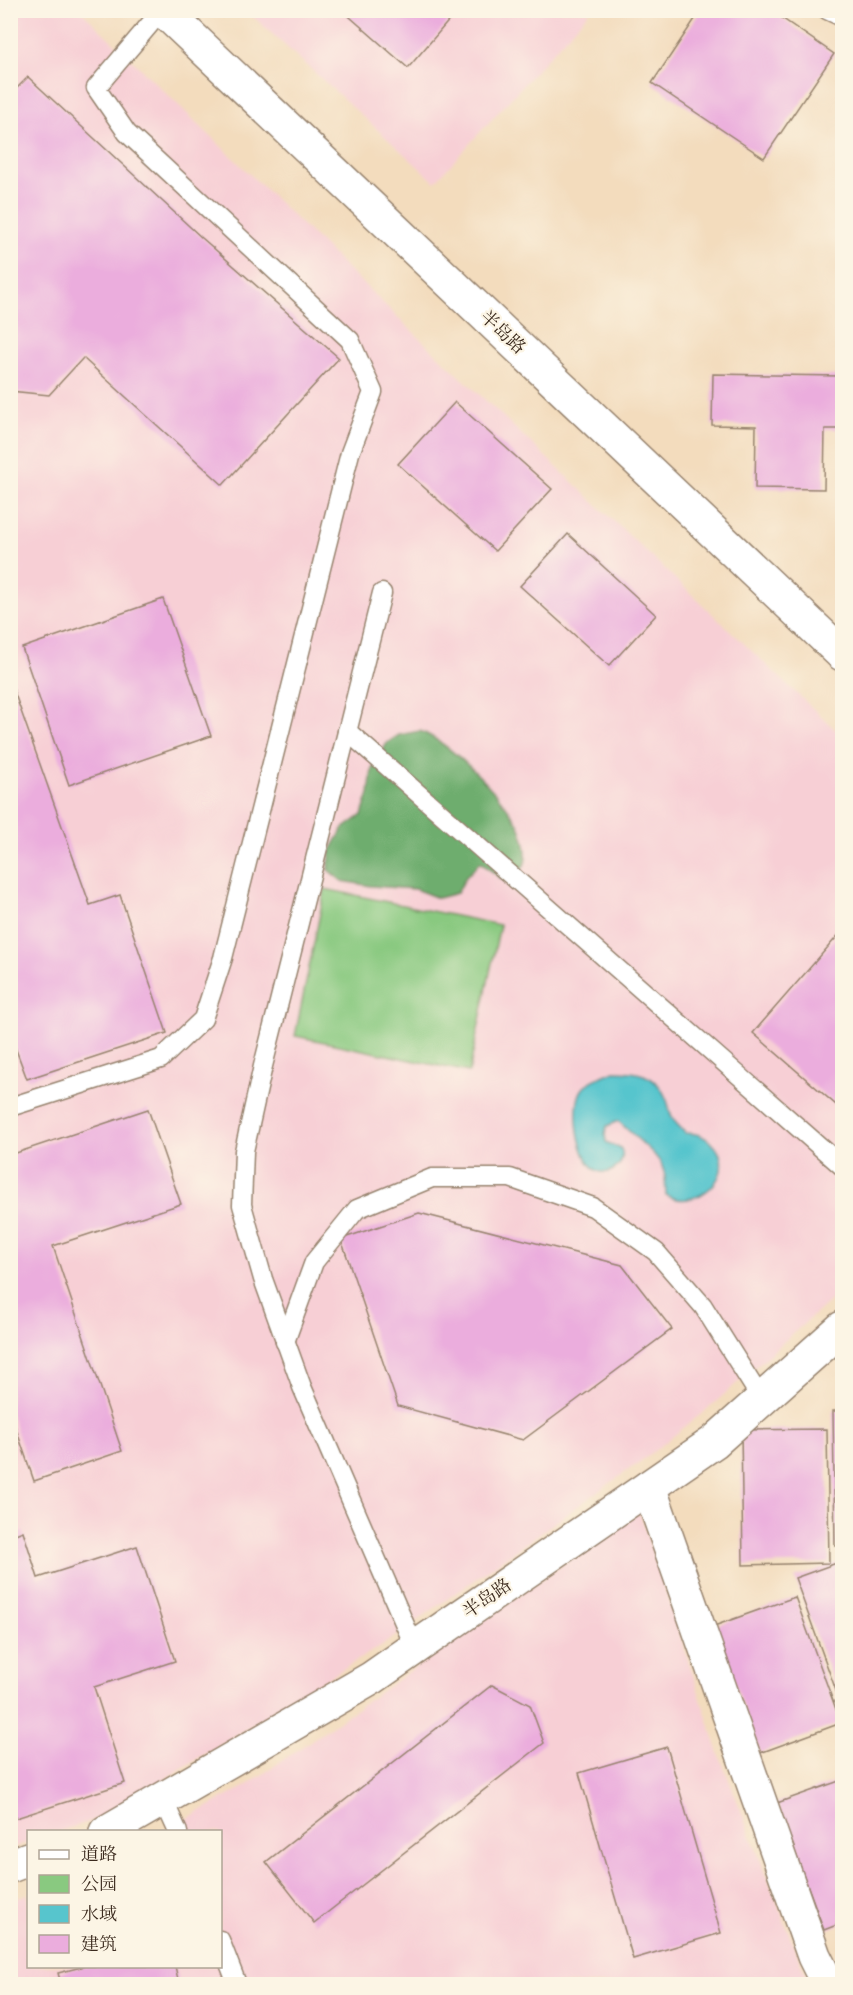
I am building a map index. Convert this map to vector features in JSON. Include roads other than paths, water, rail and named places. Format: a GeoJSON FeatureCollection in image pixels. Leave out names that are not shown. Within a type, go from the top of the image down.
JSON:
{"type":"FeatureCollection","features":[{"type":"Feature","properties":{"kind":"street","name":"半岛路"},"geometry":{"type":"LineString","coordinates":[[162,10],[843,654]]}},
{"type":"Feature","properties":{"kind":"street","name":"半岛路"},"geometry":{"type":"LineString","coordinates":[[109,1830],[372,1678],[714,1442],[843,1328]]}},
{"type":"Feature","properties":{"kind":"street"},"geometry":{"type":"LineString","coordinates":[[649,1487],[814,1956],[828,1984]]}},
{"type":"Feature","properties":{"kind":"street"},"geometry":{"type":"LineString","coordinates":[[10,1866],[27,1859]]}},
{"type":"Feature","properties":{"kind":"lane"},"geometry":{"type":"LineString","coordinates":[[10,1107],[161,1059],[203,1019],[223,958],[350,453],[373,392],[350,340],[127,133],[96,88],[162,10]]}},
{"type":"Feature","properties":{"kind":"lane"},"geometry":{"type":"LineString","coordinates":[[827,10],[843,17]]}},
{"type":"Feature","properties":{"kind":"lane"},"geometry":{"type":"LineString","coordinates":[[382,592],[263,1066],[244,1151],[242,1205],[263,1280],[302,1388],[415,1648]]}},
{"type":"Feature","properties":{"kind":"lane"},"geometry":{"type":"LineString","coordinates":[[347,731],[843,1166]]}},
{"type":"Feature","properties":{"kind":"lane"},"geometry":{"type":"LineString","coordinates":[[285,1342],[314,1262],[357,1209],[432,1178],[510,1178],[593,1208],[656,1252],[702,1306],[762,1400]]}},
{"type":"Feature","properties":{"kind":"lane"},"geometry":{"type":"LineString","coordinates":[[163,1799],[177,1830]]}},
{"type":"Feature","properties":{"kind":"lane"},"geometry":{"type":"LineString","coordinates":[[222,1945],[237,1984]]}},
{"type":"Feature","properties":{"kind":"water"},"geometry":{"type":"Polygon","coordinates":[[[614,1071],[637,1073],[651,1078],[661,1089],[673,1119],[685,1133],[699,1135],[711,1142],[719,1154],[722,1165],[719,1177],[712,1187],[690,1199],[678,1199],[666,1195],[665,1175],[661,1163],[618,1121],[607,1126],[605,1134],[606,1142],[621,1149],[620,1163],[608,1172],[598,1171],[591,1166],[581,1146],[578,1133],[579,1098],[582,1090],[588,1084],[614,1071]]]}}]}
